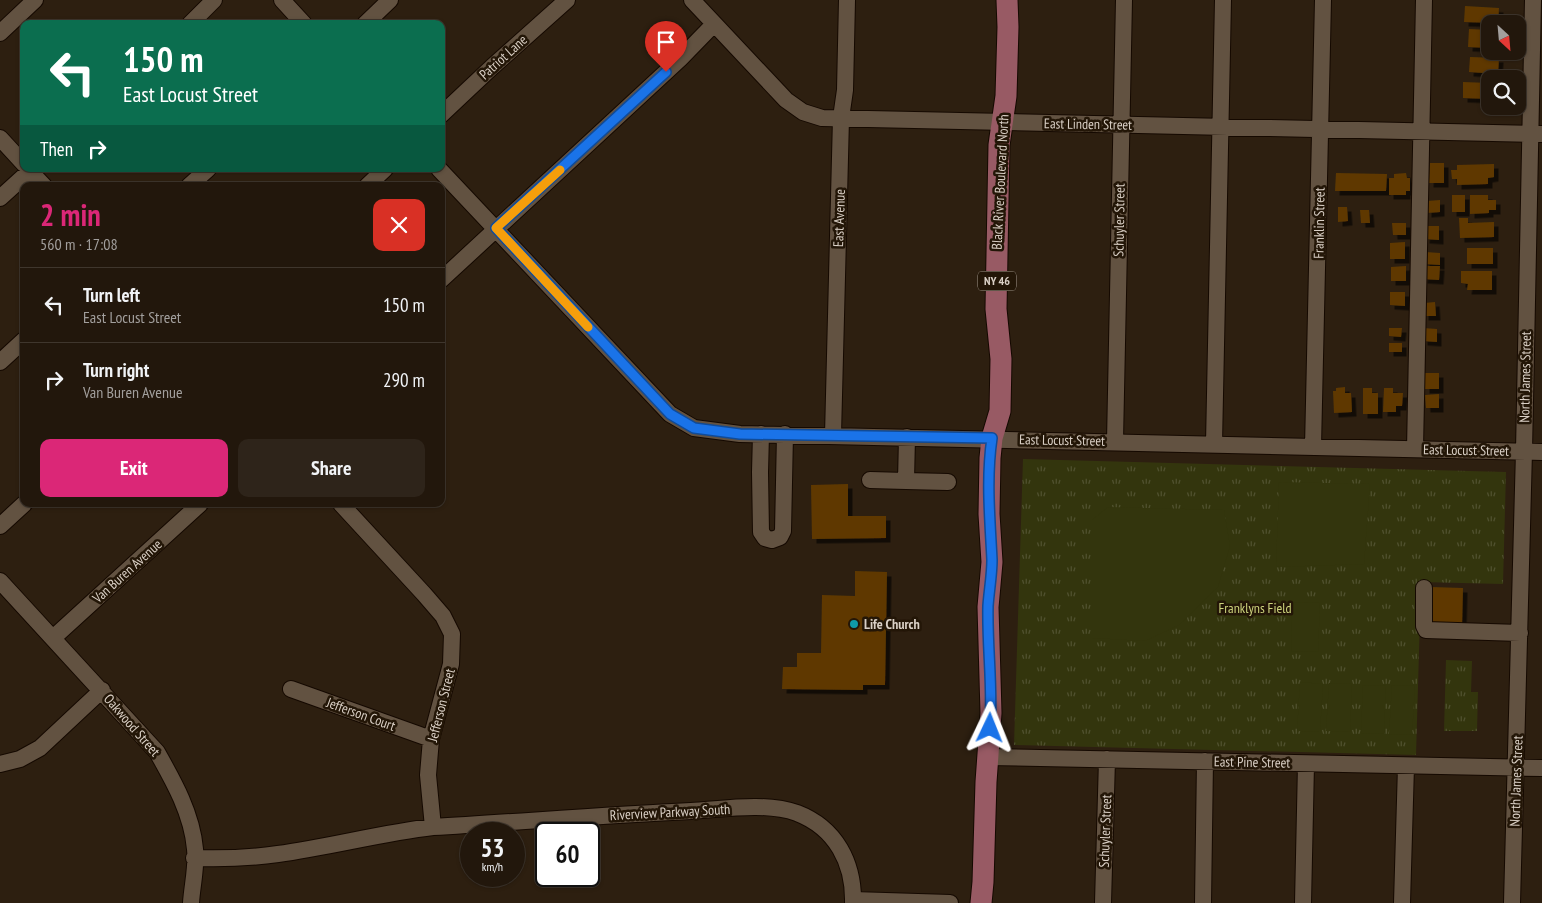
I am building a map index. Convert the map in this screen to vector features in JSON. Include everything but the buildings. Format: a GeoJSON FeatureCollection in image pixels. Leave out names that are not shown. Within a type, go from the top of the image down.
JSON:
{"type":"FeatureCollection","features":[{"type":"Feature","properties":{"kind":"main road","name":"Black River Boulevard North"},"geometry":{"type":"LineString","coordinates":[[981,903],[991,713],[988,607],[992,562],[989,514],[990,458],[992,438],[1000,411],[1000,359],[996,309],[999,145],[1006,96],[1007,0]]}},
{"type":"Feature","properties":{"kind":"street"},"geometry":{"type":"LineString","coordinates":[[0,33],[35,0]]}},
{"type":"Feature","properties":{"kind":"street"},"geometry":{"type":"LineString","coordinates":[[194,20],[214,0]]}},
{"type":"Feature","properties":{"kind":"street"},"geometry":{"type":"LineString","coordinates":[[282,0],[300,20]]}},
{"type":"Feature","properties":{"kind":"street"},"geometry":{"type":"LineString","coordinates":[[369,20],[390,0]]}},
{"type":"Feature","properties":{"kind":"street","name":"Patriot Lane"},"geometry":{"type":"LineString","coordinates":[[445,111],[567,0]]}},
{"type":"Feature","properties":{"kind":"street","name":"East Linden Street"},"geometry":{"type":"LineString","coordinates":[[692,0],[786,100],[803,112],[822,118],[1537,134]]}},
{"type":"Feature","properties":{"kind":"street","name":"East Avenue"},"geometry":{"type":"LineString","coordinates":[[833,435],[841,118],[845,90],[847,0]]}},
{"type":"Feature","properties":{"kind":"street","name":"Schuyler Street"},"geometry":{"type":"LineString","coordinates":[[1115,441],[1124,0]]}},
{"type":"Feature","properties":{"kind":"street"},"geometry":{"type":"LineString","coordinates":[[1214,444],[1223,0]]}},
{"type":"Feature","properties":{"kind":"street","name":"Franklin Street"},"geometry":{"type":"LineString","coordinates":[[1313,447],[1323,0]]}},
{"type":"Feature","properties":{"kind":"street"},"geometry":{"type":"LineString","coordinates":[[1415,449],[1424,0]]}},
{"type":"Feature","properties":{"kind":"street","name":"North James Street"},"geometry":{"type":"LineString","coordinates":[[1512,903],[1520,633],[1526,295],[1537,134],[1533,0]]}},
{"type":"Feature","properties":{"kind":"street"},"geometry":{"type":"LineString","coordinates":[[445,276],[680,59],[714,24]]}},
{"type":"Feature","properties":{"kind":"street"},"geometry":{"type":"LineString","coordinates":[[0,138],[20,159]]}},
{"type":"Feature","properties":{"kind":"street"},"geometry":{"type":"LineString","coordinates":[[0,198],[25,172]]}},
{"type":"Feature","properties":{"kind":"street"},"geometry":{"type":"LineString","coordinates":[[32,172],[41,182]]}},
{"type":"Feature","properties":{"kind":"street"},"geometry":{"type":"LineString","coordinates":[[193,182],[205,172]]}},
{"type":"Feature","properties":{"kind":"street"},"geometry":{"type":"LineString","coordinates":[[370,182],[382,172]]}},
{"type":"Feature","properties":{"kind":"street","name":"East Locust Street"},"geometry":{"type":"LineString","coordinates":[[442,172],[670,414],[694,428],[714,432],[761,434],[1542,452]]}},
{"type":"Feature","properties":{"kind":"street"},"geometry":{"type":"LineString","coordinates":[[0,362],[20,344]]}},
{"type":"Feature","properties":{"kind":"street"},"geometry":{"type":"LineString","coordinates":[[761,434],[762,532],[765,538],[772,540],[780,537],[782,530],[785,434]]}},
{"type":"Feature","properties":{"kind":"street"},"geometry":{"type":"LineString","coordinates":[[906,481],[907,437]]}},
{"type":"Feature","properties":{"kind":"street"},"geometry":{"type":"LineString","coordinates":[[870,480],[948,482]]}},
{"type":"Feature","properties":{"kind":"street"},"geometry":{"type":"LineString","coordinates":[[0,526],[21,507]]}},
{"type":"Feature","properties":{"kind":"street","name":"Van Buren Avenue"},"geometry":{"type":"LineString","coordinates":[[53,638],[197,507]]}},
{"type":"Feature","properties":{"kind":"street","name":"Jefferson Street"},"geometry":{"type":"LineString","coordinates":[[344,507],[443,616],[452,634],[451,664],[431,739],[428,775],[433,827]]}},
{"type":"Feature","properties":{"kind":"street","name":"Oakwood Street"},"geometry":{"type":"LineString","coordinates":[[0,581],[157,752],[174,780],[188,815],[195,849],[191,903]]}},
{"type":"Feature","properties":{"kind":"street"},"geometry":{"type":"LineString","coordinates":[[1424,588],[1424,626],[1426,630],[1520,633]]}},
{"type":"Feature","properties":{"kind":"street","name":"Jefferson Court"},"geometry":{"type":"LineString","coordinates":[[291,689],[431,739]]}},
{"type":"Feature","properties":{"kind":"street"},"geometry":{"type":"LineString","coordinates":[[0,764],[20,759],[40,748],[102,690]]}},
{"type":"Feature","properties":{"kind":"street","name":"East Pine Street"},"geometry":{"type":"LineString","coordinates":[[988,757],[1542,768]]}},
{"type":"Feature","properties":{"kind":"street","name":"Schuyler Street"},"geometry":{"type":"LineString","coordinates":[[1103,903],[1107,759]]}},
{"type":"Feature","properties":{"kind":"street"},"geometry":{"type":"LineString","coordinates":[[1203,903],[1205,761]]}},
{"type":"Feature","properties":{"kind":"street"},"geometry":{"type":"LineString","coordinates":[[1303,903],[1306,764]]}},
{"type":"Feature","properties":{"kind":"street"},"geometry":{"type":"LineString","coordinates":[[1402,903],[1406,766]]}},
{"type":"Feature","properties":{"kind":"street","name":"Riverview Parkway South"},"geometry":{"type":"LineString","coordinates":[[194,858],[232,859],[279,854],[398,831],[433,827],[771,807],[797,813],[820,825],[835,840],[847,862],[853,882],[853,902]]}},
{"type":"Feature","properties":{"kind":"street"},"geometry":{"type":"LineString","coordinates":[[853,902],[950,903]]}},
{"type":"Feature","properties":{"kind":"green space","name":"Franklyns Field"},"geometry":{"type":"Polygon","coordinates":[[[1023,459],[1506,472],[1503,584],[1421,582],[1416,755],[1014,745],[1023,459]]]}},
{"type":"Feature","properties":{"kind":"green space"},"geometry":{"type":"Polygon","coordinates":[[[1279,482],[1370,484],[1364,564],[1276,567],[1279,482]]]}},
{"type":"Feature","properties":{"kind":"green space"},"geometry":{"type":"Polygon","coordinates":[[[1108,507],[1224,510],[1230,546],[1218,587],[1179,625],[1145,641],[1092,638],[1092,520],[1108,507]]]}},
{"type":"Feature","properties":{"kind":"green space"},"geometry":{"type":"Polygon","coordinates":[[[1292,602],[1320,603],[1318,652],[1291,651],[1292,602]]]}},
{"type":"Feature","properties":{"kind":"green space"},"geometry":{"type":"Polygon","coordinates":[[[1446,660],[1472,661],[1471,692],[1478,692],[1477,731],[1444,731],[1446,660]]]}},
{"type":"Feature","properties":{"kind":"green space"},"geometry":{"type":"Polygon","coordinates":[[[1300,682],[1323,684],[1320,732],[1297,731],[1300,682]]]}},
{"type":"Feature","properties":{"kind":"green space"},"geometry":{"type":"Polygon","coordinates":[[[1329,683],[1352,684],[1350,732],[1326,731],[1329,683]]]}},
{"type":"Feature","properties":{"kind":"green space"},"geometry":{"type":"Polygon","coordinates":[[[1363,685],[1386,686],[1384,734],[1361,733],[1363,685]]]}},
{"type":"Feature","properties":{"kind":"green space"},"geometry":{"type":"Polygon","coordinates":[[[1392,685],[1415,686],[1412,735],[1389,734],[1392,685]]]}},
{"type":"Feature","properties":{"kind":"slow traffic"},"geometry":{"type":"LineString","coordinates":[[560,170],[496,228],[588,327]]}},
{"type":"Feature","properties":{"kind":"place","name":"Life Church"},"geometry":{"type":"Point","coordinates":[854,624]}},
{"type":"Feature","properties":{"kind":"route"},"geometry":{"type":"LineString","coordinates":[[666,72],[496,228],[670,414],[694,428],[705,431],[740,434],[992,438],[989,514],[992,562],[988,607],[991,679],[990,728]]}}]}
